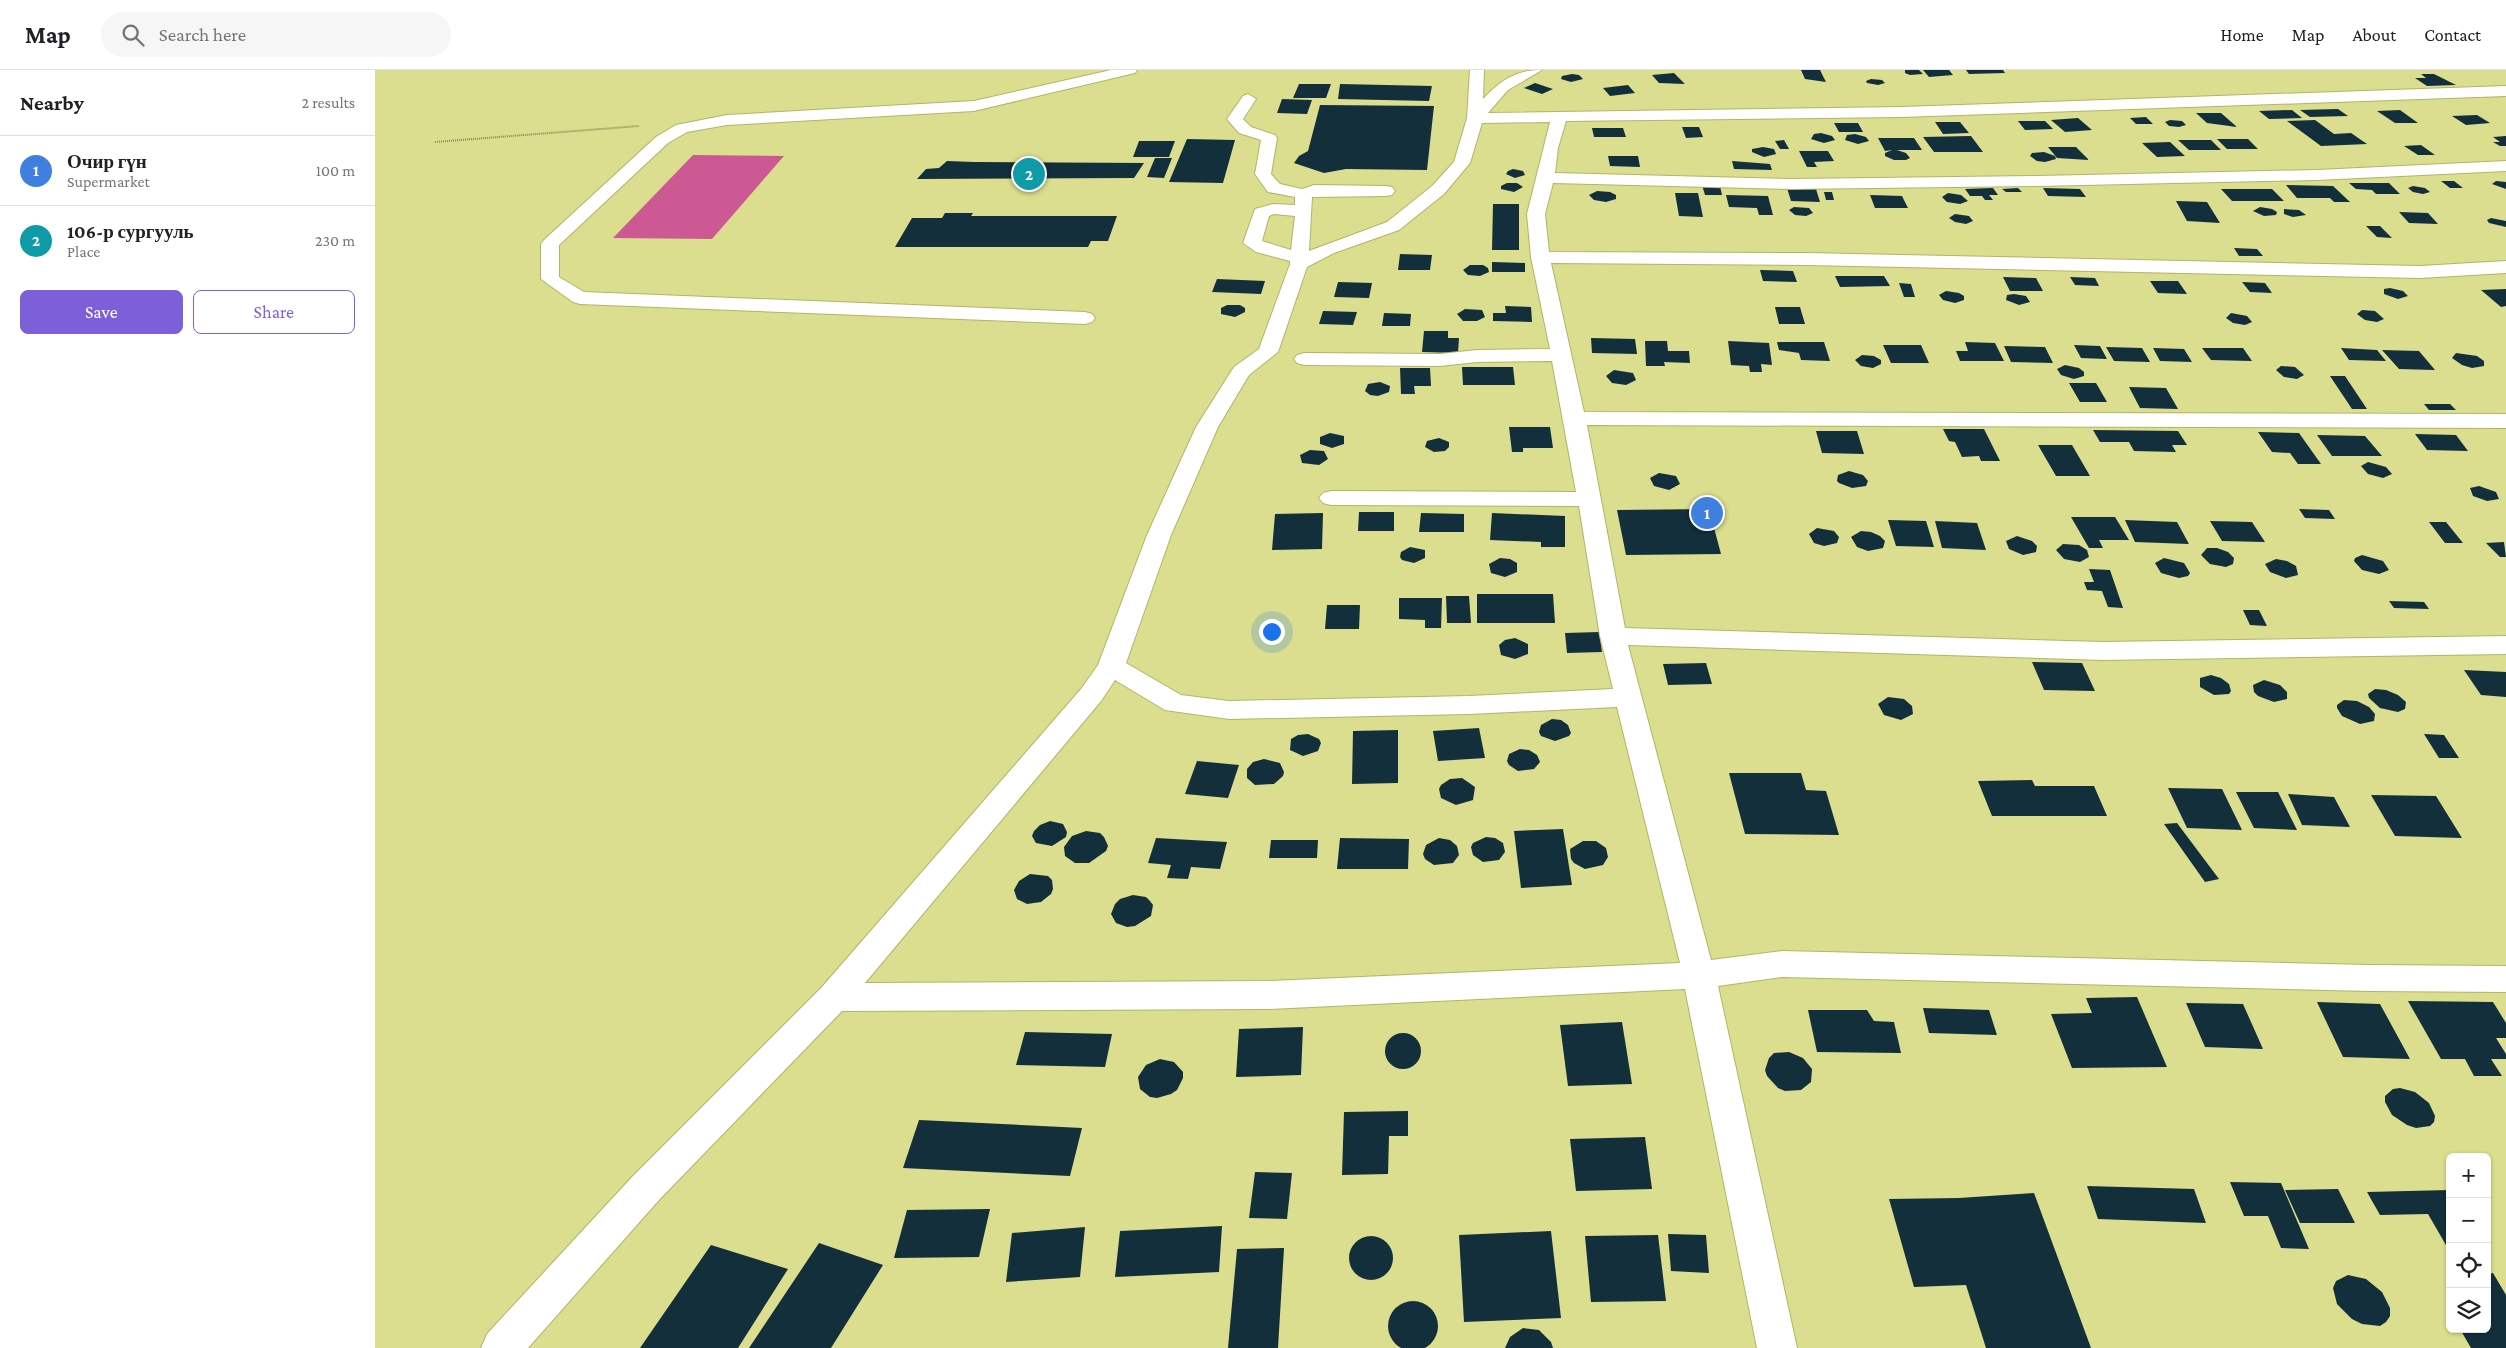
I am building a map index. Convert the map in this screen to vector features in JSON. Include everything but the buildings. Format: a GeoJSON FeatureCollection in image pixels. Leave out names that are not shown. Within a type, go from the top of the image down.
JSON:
{"type":"FeatureCollection","features":[{"type":"Feature","properties":{"kind":"street"},"geometry":{"type":"LineString","coordinates":[[1085,318],[580,298],[550,279],[551,244],[662,140],[682,128],[727,120],[974,106],[1130,70]]}},
{"type":"Feature","properties":{"kind":"street"},"geometry":{"type":"LineString","coordinates":[[1386,191],[1314,190],[1303,202],[1261,213],[1253,243],[1300,261],[1393,226],[1438,190],[1462,163],[1475,118],[1477,70]]}},
{"type":"Feature","properties":{"kind":"street"},"geometry":{"type":"LineString","coordinates":[[1475,118],[1503,87],[1535,70]]}},
{"type":"Feature","properties":{"kind":"street"},"geometry":{"type":"LineString","coordinates":[[1475,118],[1901,112],[2506,91]]}},
{"type":"Feature","properties":{"kind":"street"},"geometry":{"type":"LineString","coordinates":[[1248,99],[1235,118],[1245,130],[1269,138],[1263,174],[1274,188],[1303,202]]}},
{"type":"Feature","properties":{"kind":"street"},"geometry":{"type":"LineString","coordinates":[[1559,118],[1550,148],[1546,178],[1536,214],[1540,257],[1575,418],[1613,636],[1699,975],[1777,1348]]}},
{"type":"Feature","properties":{"kind":"street"},"geometry":{"type":"LineString","coordinates":[[1546,178],[1792,184],[2038,181],[2317,175],[2506,166]]}},
{"type":"Feature","properties":{"kind":"street"},"geometry":{"type":"LineString","coordinates":[[501,1348],[646,1188],[834,997],[1091,695],[1111,666],[1159,535],[1207,427],[1241,371],[1268,352],[1300,261],[1303,202]]}},
{"type":"Feature","properties":{"kind":"street"},"geometry":{"type":"LineString","coordinates":[[1540,257],[1817,260],[2420,272],[2506,267]]}},
{"type":"Feature","properties":{"kind":"street"},"geometry":{"type":"LineString","coordinates":[[1304,359],[1440,360],[1477,356],[1561,355]]}},
{"type":"Feature","properties":{"kind":"street"},"geometry":{"type":"LineString","coordinates":[[1575,418],[2506,421]]}},
{"type":"Feature","properties":{"kind":"street"},"geometry":{"type":"LineString","coordinates":[[1331,498],[1589,499]]}},
{"type":"Feature","properties":{"kind":"street"},"geometry":{"type":"LineString","coordinates":[[1613,636],[2103,651],[2506,645]]}},
{"type":"Feature","properties":{"kind":"street"},"geometry":{"type":"LineString","coordinates":[[1111,666],[1175,703],[1229,710],[1469,706],[1628,698]]}},
{"type":"Feature","properties":{"kind":"street"},"geometry":{"type":"LineString","coordinates":[[834,997],[1268,995],[1699,975],[1782,964],[2369,978],[2506,979]]}},
{"type":"Feature","properties":{"kind":"shaded area"},"geometry":{"type":"Polygon","coordinates":[[[693,155],[784,156],[712,239],[613,238],[693,155]]]}},
{"type":"Feature","properties":{"kind":"place","name":"106-р сургууль"},"geometry":{"type":"Point","coordinates":[1029,174]}},
{"type":"Feature","properties":{"kind":"place","name":"Очир гүн"},"geometry":{"type":"Point","coordinates":[1707,513]}}]}
